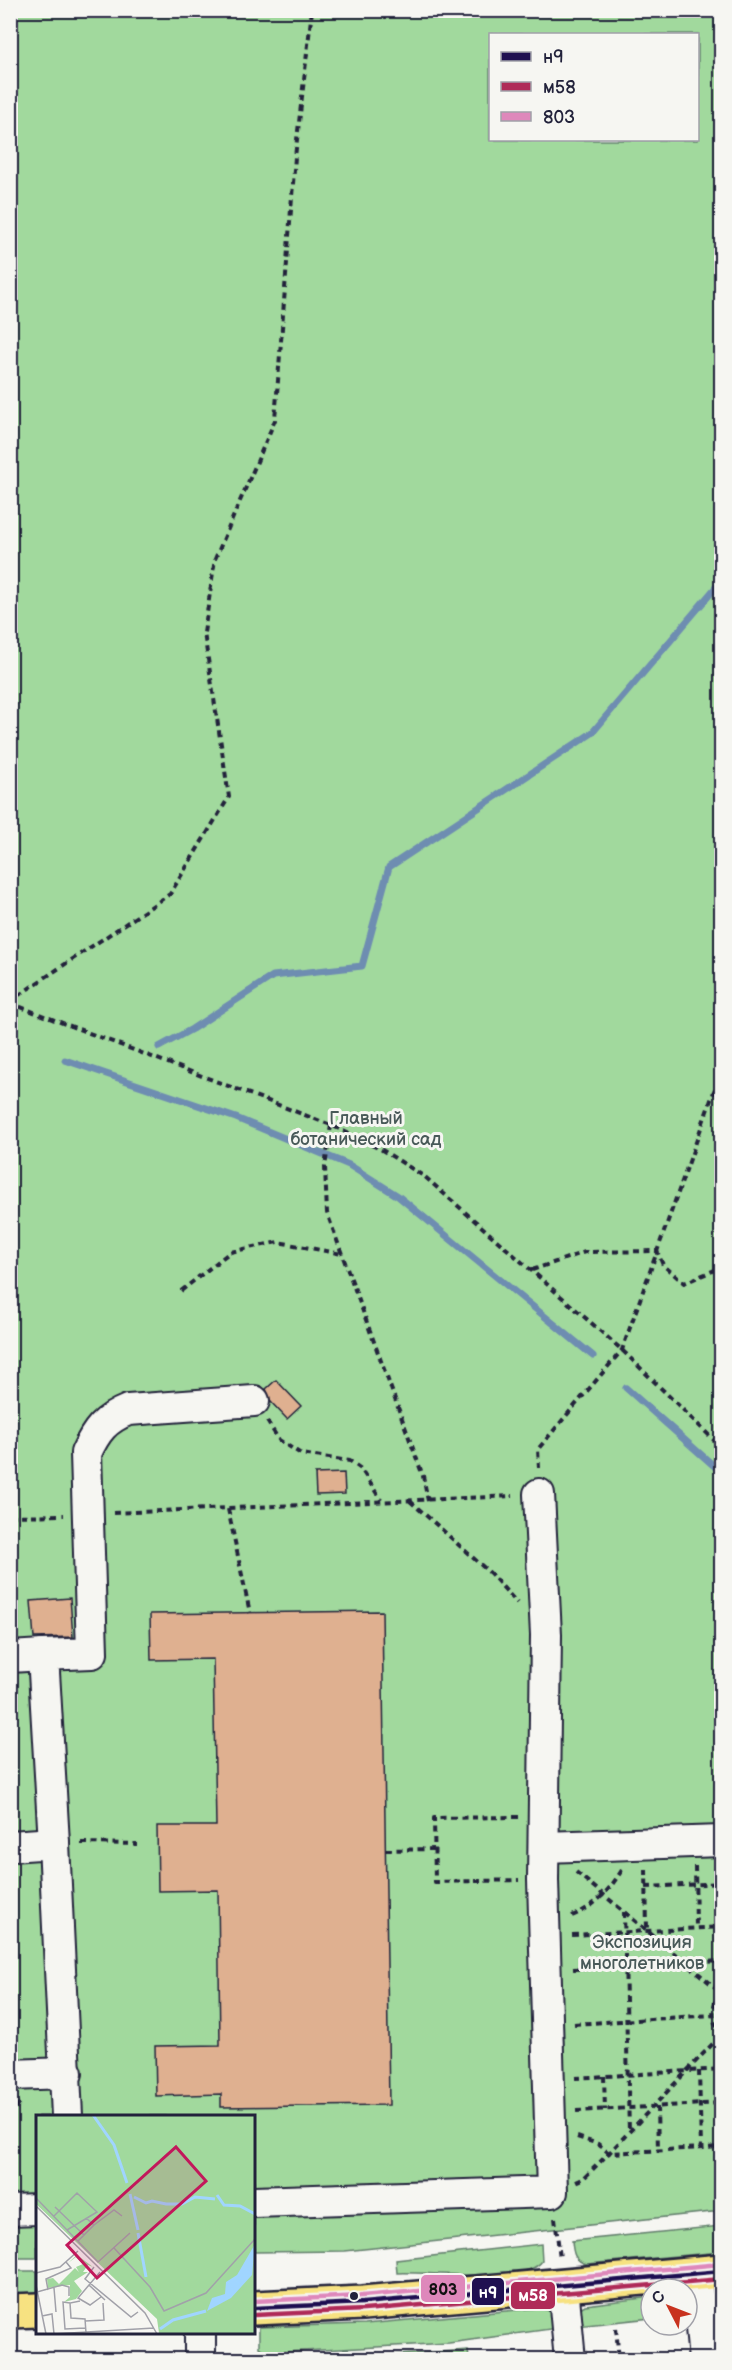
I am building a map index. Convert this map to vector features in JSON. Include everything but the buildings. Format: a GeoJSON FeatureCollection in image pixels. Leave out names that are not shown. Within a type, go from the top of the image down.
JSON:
{"type":"FeatureCollection","features":[{"type":"Feature","properties":{"kind":"main road"},"geometry":{"type":"LineString","coordinates":[[255,2308],[363,2303],[709,2273]]}},
{"type":"Feature","properties":{"kind":"main road"},"geometry":{"type":"LineString","coordinates":[[10,2311],[36,2310]]}},
{"type":"Feature","properties":{"kind":"street"},"geometry":{"type":"LineString","coordinates":[[10,1657],[92,1653],[86,1453],[96,1430],[112,1416],[128,1410],[254,1401]]}},
{"type":"Feature","properties":{"kind":"street"},"geometry":{"type":"LineString","coordinates":[[255,2202],[552,2192],[543,1880],[546,1635],[539,1494]]}},
{"type":"Feature","properties":{"kind":"street"},"geometry":{"type":"LineString","coordinates":[[43,1655],[67,2073],[67,2115]]}},
{"type":"Feature","properties":{"kind":"street"},"geometry":{"type":"LineString","coordinates":[[544,1847],[722,1841]]}},
{"type":"Feature","properties":{"kind":"street"},"geometry":{"type":"LineString","coordinates":[[10,1846],[54,1843]]}},
{"type":"Feature","properties":{"kind":"street"},"geometry":{"type":"LineString","coordinates":[[10,2075],[67,2073]]}},
{"type":"Feature","properties":{"kind":"street"},"geometry":{"type":"LineString","coordinates":[[10,2210],[36,2209]]}},
{"type":"Feature","properties":{"kind":"street"},"geometry":{"type":"LineString","coordinates":[[704,2360],[709,2273]]}},
{"type":"Feature","properties":{"kind":"street"},"geometry":{"type":"LineString","coordinates":[[564,2286],[570,2360]]}},
{"type":"Feature","properties":{"kind":"street"},"geometry":{"type":"LineString","coordinates":[[200,2334],[200,2360]]}},
{"type":"Feature","properties":{"kind":"path"},"geometry":{"type":"LineString","coordinates":[[10,1002],[170,894],[229,797],[204,633],[215,560],[275,420],[295,157],[312,10]]}},
{"type":"Feature","properties":{"kind":"path"},"geometry":{"type":"LineString","coordinates":[[10,1002],[331,1125],[382,1150],[425,1176],[622,1350],[722,1448]]}},
{"type":"Feature","properties":{"kind":"path"},"geometry":{"type":"LineString","coordinates":[[10,1516],[428,1501],[539,1494],[538,1449],[622,1350],[722,1069]]}},
{"type":"Feature","properties":{"kind":"path"},"geometry":{"type":"LineString","coordinates":[[331,1125],[325,1167],[327,1213],[423,1476],[428,1501]]}},
{"type":"Feature","properties":{"kind":"path"},"geometry":{"type":"LineString","coordinates":[[181,1291],[230,1252],[278,1242],[343,1254]]}},
{"type":"Feature","properties":{"kind":"path"},"geometry":{"type":"LineString","coordinates":[[531,1270],[585,1252],[657,1251]]}},
{"type":"Feature","properties":{"kind":"path"},"geometry":{"type":"LineString","coordinates":[[657,1251],[663,1265],[684,1283],[722,1267]]}},
{"type":"Feature","properties":{"kind":"path"},"geometry":{"type":"LineString","coordinates":[[254,1401],[279,1440],[300,1454],[350,1461],[362,1469],[382,1501]]}},
{"type":"Feature","properties":{"kind":"path"},"geometry":{"type":"LineString","coordinates":[[409,1501],[490,1572],[546,1635]]}},
{"type":"Feature","properties":{"kind":"path"},"geometry":{"type":"LineString","coordinates":[[228,1509],[250,1613]]}},
{"type":"Feature","properties":{"kind":"path"},"geometry":{"type":"LineString","coordinates":[[543,1880],[435,1882],[434,1818],[544,1816]]}},
{"type":"Feature","properties":{"kind":"path"},"geometry":{"type":"LineString","coordinates":[[54,1843],[137,1844]]}},
{"type":"Feature","properties":{"kind":"path"},"geometry":{"type":"LineString","coordinates":[[544,1847],[721,1992],[714,2003],[713,2015],[721,2036],[655,2107],[583,2179]]}},
{"type":"Feature","properties":{"kind":"path"},"geometry":{"type":"LineString","coordinates":[[386,1850],[434,1849]]}},
{"type":"Feature","properties":{"kind":"path"},"geometry":{"type":"LineString","coordinates":[[694,1861],[696,1928]]}},
{"type":"Feature","properties":{"kind":"path"},"geometry":{"type":"LineString","coordinates":[[646,1864],[647,1931]]}},
{"type":"Feature","properties":{"kind":"path"},"geometry":{"type":"LineString","coordinates":[[572,1916],[590,1908],[604,1895],[624,1865]]}},
{"type":"Feature","properties":{"kind":"path"},"geometry":{"type":"LineString","coordinates":[[646,1887],[722,1883]]}},
{"type":"Feature","properties":{"kind":"path"},"geometry":{"type":"LineString","coordinates":[[624,1912],[629,2132]]}},
{"type":"Feature","properties":{"kind":"path"},"geometry":{"type":"LineString","coordinates":[[572,1935],[722,1927]]}},
{"type":"Feature","properties":{"kind":"path"},"geometry":{"type":"LineString","coordinates":[[573,1970],[722,1961]]}},
{"type":"Feature","properties":{"kind":"path"},"geometry":{"type":"LineString","coordinates":[[574,2024],[713,2015]]}},
{"type":"Feature","properties":{"kind":"path"},"geometry":{"type":"LineString","coordinates":[[575,2078],[722,2069]]}},
{"type":"Feature","properties":{"kind":"path"},"geometry":{"type":"LineString","coordinates":[[699,2071],[701,2148]]}},
{"type":"Feature","properties":{"kind":"path"},"geometry":{"type":"LineString","coordinates":[[604,2076],[605,2110]]}},
{"type":"Feature","properties":{"kind":"path"},"geometry":{"type":"LineString","coordinates":[[576,2111],[722,2103]]}},
{"type":"Feature","properties":{"kind":"path"},"geometry":{"type":"LineString","coordinates":[[655,2107],[658,2150]]}},
{"type":"Feature","properties":{"kind":"path"},"geometry":{"type":"LineString","coordinates":[[577,2138],[598,2144],[609,2153],[722,2147]]}},
{"type":"Feature","properties":{"kind":"path"},"geometry":{"type":"LineString","coordinates":[[552,2192],[564,2286]]}},
{"type":"Feature","properties":{"kind":"path"},"geometry":{"type":"LineString","coordinates":[[616,2328],[619,2360]]}},
{"type":"Feature","properties":{"kind":"path"},"geometry":{"type":"LineString","coordinates":[[375,2352],[375,2360]]}},
{"type":"Feature","properties":{"kind":"path"},"geometry":{"type":"LineString","coordinates":[[244,2354],[244,2360]]}},
{"type":"Feature","properties":{"kind":"green space","name":"Главный ботанический сад"},"geometry":{"type":"Polygon","coordinates":[[[10,11],[721,11],[721,2211],[345,2251],[255,2252],[255,2115],[36,2115],[36,2258],[11,2258],[10,11]]]}},
{"type":"Feature","properties":{"kind":"green space"},"geometry":{"type":"Polygon","coordinates":[[[721,2226],[721,2252],[587,2264],[577,2259],[573,2249],[572,2241],[721,2226]]]}},
{"type":"Feature","properties":{"kind":"green space"},"geometry":{"type":"Polygon","coordinates":[[[541,2244],[542,2261],[532,2268],[517,2273],[475,2275],[397,2273],[396,2260],[541,2244]]]}},
{"type":"Feature","properties":{"kind":"green space"},"geometry":{"type":"Polygon","coordinates":[[[10,2271],[36,2271],[36,2294],[11,2294],[10,2271]]]}},
{"type":"Feature","properties":{"kind":"green space"},"geometry":{"type":"Polygon","coordinates":[[[639,2298],[639,2319],[577,2326],[580,2308],[585,2305],[639,2298]]]}},
{"type":"Feature","properties":{"kind":"green space"},"geometry":{"type":"Polygon","coordinates":[[[539,2308],[551,2311],[558,2328],[449,2343],[267,2353],[259,2347],[259,2327],[365,2324],[539,2308]]]}},
{"type":"Feature","properties":{"kind":"green space"},"geometry":{"type":"Polygon","coordinates":[[[468,2350],[469,2359],[382,2359],[382,2356],[468,2350]]]}},
{"type":"Feature","properties":{"kind":"waterway"},"geometry":{"type":"LineString","coordinates":[[159,1047],[192,1029],[273,976],[362,966],[389,867],[592,733],[722,580]]}},
{"type":"Feature","properties":{"kind":"waterway"},"geometry":{"type":"LineString","coordinates":[[65,1060],[236,1118],[349,1165],[398,1196],[593,1356]]}},
{"type":"Feature","properties":{"kind":"waterway"},"geometry":{"type":"LineString","coordinates":[[626,1388],[722,1473]]}},
{"type":"Feature","properties":{"kind":"transit line","name":"803"},"geometry":{"type":"LineString","coordinates":[[255,2301],[362,2296],[721,2264]]}},
{"type":"Feature","properties":{"kind":"transit line","name":"н9"},"geometry":{"type":"LineString","coordinates":[[255,2308],[363,2303],[722,2271]]}},
{"type":"Feature","properties":{"kind":"transit line","name":"м58"},"geometry":{"type":"LineString","coordinates":[[255,2315],[364,2310],[722,2279]]}},
{"type":"Feature","properties":{"kind":"park label","name":"Экспозиция многолетников"},"geometry":{"type":"Point","coordinates":[642,1952]}}]}
